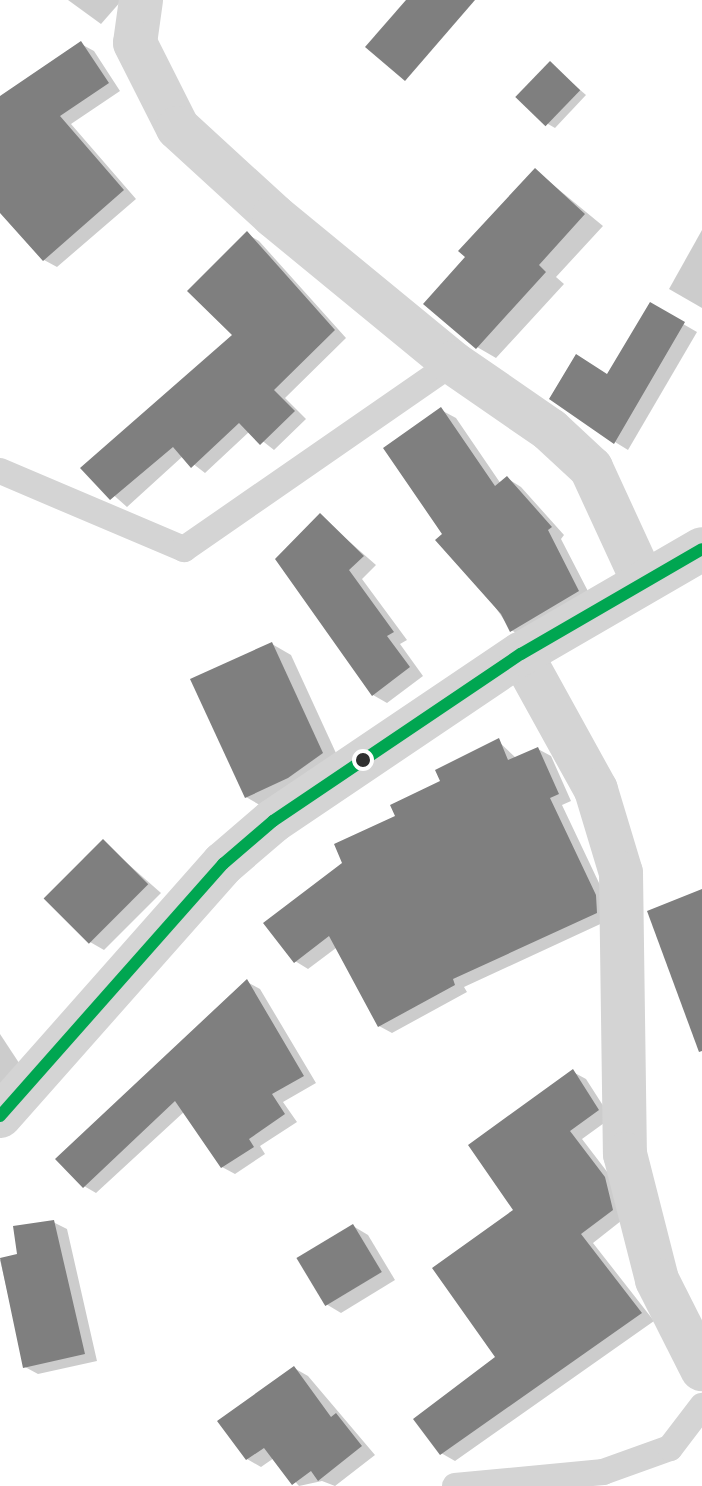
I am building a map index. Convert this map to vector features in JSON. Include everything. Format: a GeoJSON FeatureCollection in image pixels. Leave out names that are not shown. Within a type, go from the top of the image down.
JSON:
{"type":"FeatureCollection","features":[{"type":"Feature","properties":{"kind":"street"},"geometry":{"type":"LineString","coordinates":[[141,0],[135,43],[178,128],[274,216],[453,363],[550,430],[591,468],[643,581]]}},
{"type":"Feature","properties":{"kind":"street"},"geometry":{"type":"LineString","coordinates":[[0,1116],[223,864],[273,821],[521,654],[702,549]]}},
{"type":"Feature","properties":{"kind":"street"},"geometry":{"type":"LineString","coordinates":[[521,654],[596,790],[621,873],[625,1154],[657,1280],[702,1369]]}},
{"type":"Feature","properties":{"kind":"lane"},"geometry":{"type":"LineString","coordinates":[[0,471],[184,549],[453,363]]}},
{"type":"Feature","properties":{"kind":"lane"},"geometry":{"type":"LineString","coordinates":[[455,1486],[603,1472],[670,1448],[702,1406]]}},
{"type":"Feature","properties":{"kind":"building"},"geometry":{"type":"Polygon","coordinates":[[[406,0],[475,0],[405,81],[365,47],[406,0]]]}},
{"type":"Feature","properties":{"kind":"building"},"geometry":{"type":"Polygon","coordinates":[[[81,41],[109,83],[60,116],[124,190],[43,261],[0,213],[0,96],[81,41]]]}},
{"type":"Feature","properties":{"kind":"building"},"geometry":{"type":"Polygon","coordinates":[[[550,61],[580,90],[545,126],[515,97],[550,61]]]}},
{"type":"Feature","properties":{"kind":"building"},"geometry":{"type":"Polygon","coordinates":[[[535,168],[585,214],[539,265],[546,272],[476,349],[423,304],[465,257],[458,251],[535,168]]]}},
{"type":"Feature","properties":{"kind":"building"},"geometry":{"type":"Polygon","coordinates":[[[247,231],[335,330],[274,390],[295,411],[260,445],[239,423],[191,468],[173,447],[110,500],[80,468],[232,335],[187,291],[247,231]]]}},
{"type":"Feature","properties":{"kind":"building"},"geometry":{"type":"Polygon","coordinates":[[[650,302],[685,322],[614,444],[549,399],[576,354],[607,374],[650,302]]]}},
{"type":"Feature","properties":{"kind":"building"},"geometry":{"type":"Polygon","coordinates":[[[441,407],[495,486],[507,476],[552,527],[548,530],[579,591],[510,632],[501,614],[435,540],[442,534],[383,448],[441,407]]]}},
{"type":"Feature","properties":{"kind":"building"},"geometry":{"type":"Polygon","coordinates":[[[320,513],[364,556],[349,570],[394,632],[387,636],[410,667],[372,696],[275,559],[320,513]]]}},
{"type":"Feature","properties":{"kind":"building"},"geometry":{"type":"Polygon","coordinates":[[[272,642],[323,753],[288,778],[245,798],[190,679],[272,642]]]}},
{"type":"Feature","properties":{"kind":"building"},"geometry":{"type":"Polygon","coordinates":[[[499,738],[508,760],[538,747],[559,794],[550,798],[596,895],[597,913],[453,979],[455,985],[378,1027],[329,936],[294,963],[263,923],[342,863],[334,844],[395,816],[390,805],[440,781],[435,770],[499,738]]]}},
{"type":"Feature","properties":{"kind":"building"},"geometry":{"type":"Polygon","coordinates":[[[103,839],[148,884],[89,944],[44,898],[103,839]]]}},
{"type":"Feature","properties":{"kind":"building"},"geometry":{"type":"Polygon","coordinates":[[[702,889],[702,1051],[699,1052],[647,911],[702,889]]]}},
{"type":"Feature","properties":{"kind":"building"},"geometry":{"type":"Polygon","coordinates":[[[247,979],[304,1076],[272,1094],[285,1114],[249,1139],[254,1147],[221,1168],[175,1101],[83,1188],[55,1159],[247,979]]]}},
{"type":"Feature","properties":{"kind":"building"},"geometry":{"type":"Polygon","coordinates":[[[573,1069],[599,1110],[570,1131],[605,1177],[613,1210],[581,1234],[642,1313],[440,1455],[413,1419],[495,1357],[432,1268],[513,1210],[468,1145],[573,1069]]]}},
{"type":"Feature","properties":{"kind":"building"},"geometry":{"type":"Polygon","coordinates":[[[54,1220],[85,1354],[23,1368],[0,1258],[17,1254],[13,1226],[54,1220]]]}},
{"type":"Feature","properties":{"kind":"building"},"geometry":{"type":"Polygon","coordinates":[[[353,1224],[382,1272],[325,1306],[296,1258],[353,1224]]]}},
{"type":"Feature","properties":{"kind":"building"},"geometry":{"type":"Polygon","coordinates":[[[294,1366],[331,1417],[336,1413],[362,1446],[318,1481],[311,1471],[292,1485],[264,1448],[246,1460],[217,1421],[294,1366]]]}},
{"type":"Feature","properties":{"kind":"transit line"},"geometry":{"type":"LineString","coordinates":[[0,1116],[223,864],[273,821],[521,654],[702,549]]}}]}
